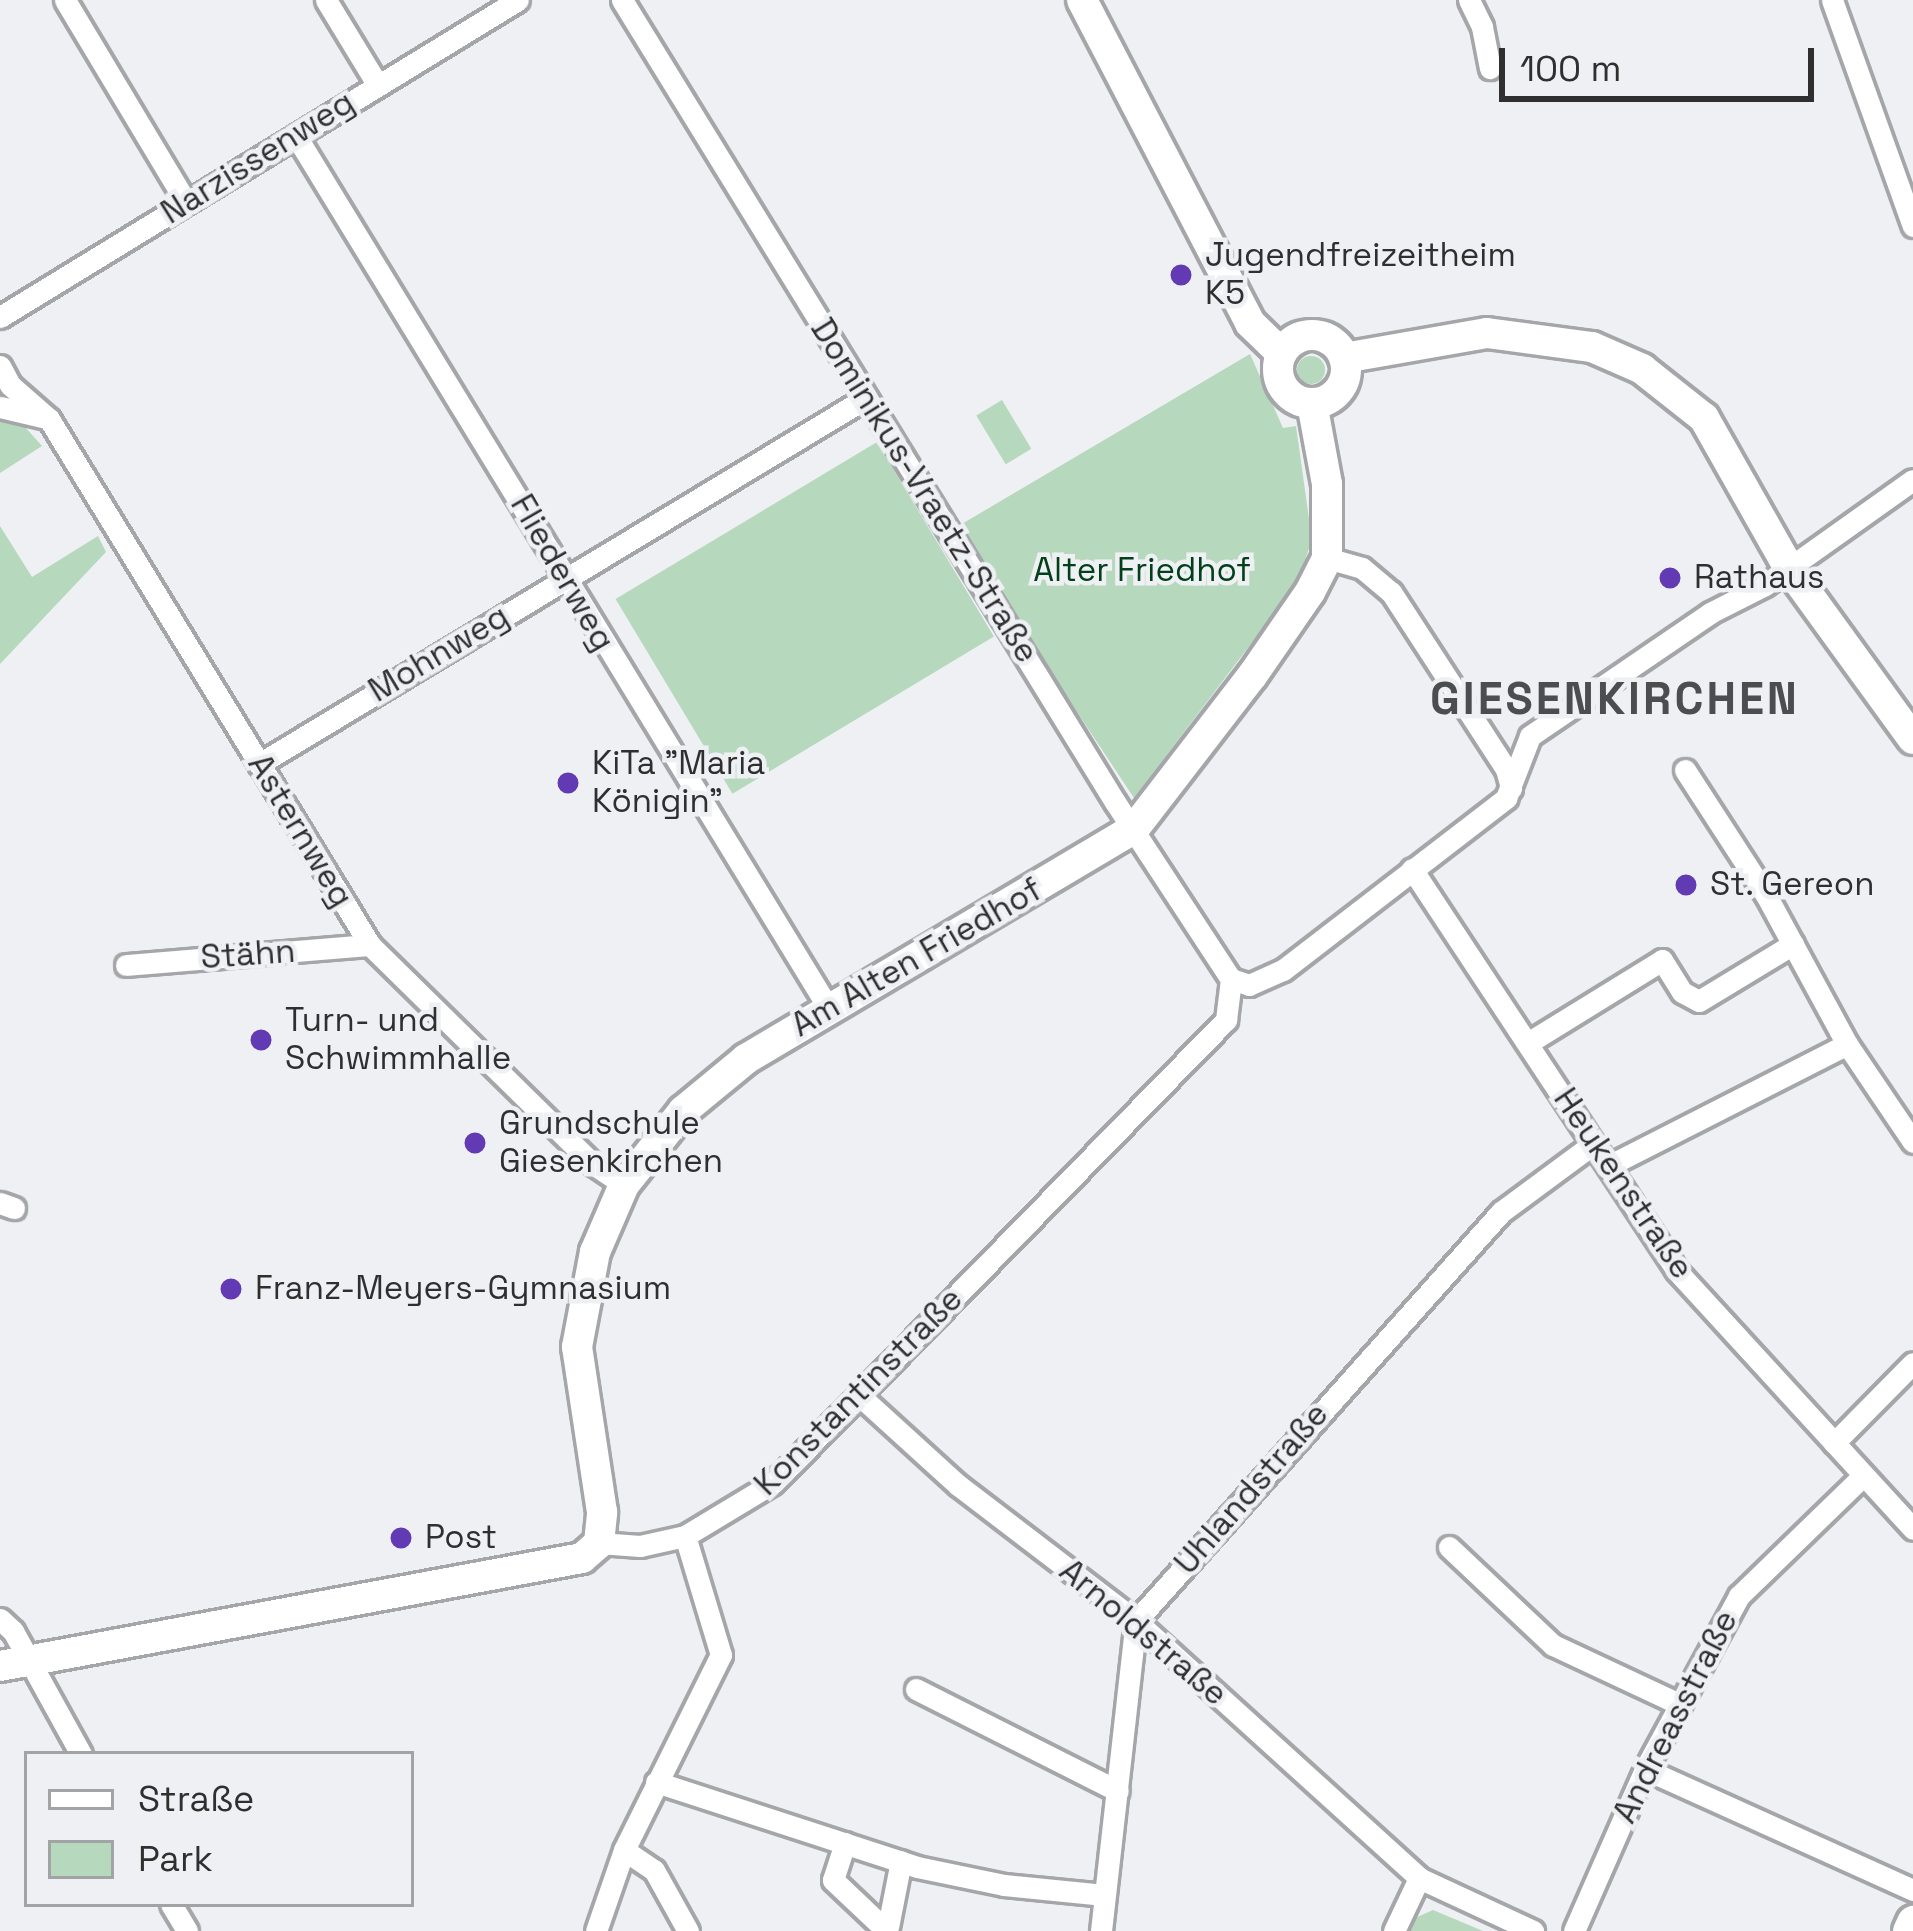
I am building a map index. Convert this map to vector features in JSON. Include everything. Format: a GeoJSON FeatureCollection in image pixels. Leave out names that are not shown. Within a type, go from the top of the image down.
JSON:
{"type":"FeatureCollection","features":[{"type":"Feature","properties":{"kind":"main road"},"geometry":{"type":"LineString","coordinates":[[1909,1931],[1913,1922]]}},
{"type":"Feature","properties":{"kind":"street"},"geometry":{"type":"LineString","coordinates":[[64,0],[186,202]]}},
{"type":"Feature","properties":{"kind":"street"},"geometry":{"type":"LineString","coordinates":[[326,0],[377,84]]}},
{"type":"Feature","properties":{"kind":"street","name":"Narzissenweg"},"geometry":{"type":"LineString","coordinates":[[0,317],[518,0]]}},
{"type":"Feature","properties":{"kind":"street","name":"Dominikus-Vraetz-Straße"},"geometry":{"type":"LineString","coordinates":[[622,0],[1231,979]]}},
{"type":"Feature","properties":{"kind":"street"},"geometry":{"type":"LineString","coordinates":[[1082,0],[1250,323],[1282,353]]}},
{"type":"Feature","properties":{"kind":"street"},"geometry":{"type":"LineString","coordinates":[[1469,0],[1482,27],[1490,68]]}},
{"type":"Feature","properties":{"kind":"street"},"geometry":{"type":"LineString","coordinates":[[1832,0],[1913,226]]}},
{"type":"Feature","properties":{"kind":"street","name":"Fliederweg"},"geometry":{"type":"LineString","coordinates":[[296,136],[829,1009]]}},
{"type":"Feature","properties":{"kind":"street"},"geometry":{"type":"LineString","coordinates":[[1344,358],[1379,348],[1487,334],[1592,347],[1642,369],[1704,418],[1777,577],[1913,739]]}},
{"type":"Feature","properties":{"kind":"street"},"geometry":{"type":"LineString","coordinates":[[1314,335],[1333,342],[1344,358],[1341,385],[1329,398],[1312,403],[1284,389],[1278,372],[1282,353],[1295,339],[1314,335]]}},
{"type":"Feature","properties":{"kind":"street","name":"Asternweg"},"geometry":{"type":"LineString","coordinates":[[0,366],[10,385],[49,419],[370,945],[593,1164],[624,1184]]}},
{"type":"Feature","properties":{"kind":"street","name":"Mohnweg"},"geometry":{"type":"LineString","coordinates":[[259,764],[866,398]]}},
{"type":"Feature","properties":{"kind":"street","name":"Am Alten Friedhof"},"geometry":{"type":"LineString","coordinates":[[599,1543],[602,1512],[577,1347],[596,1252],[624,1184],[708,1088],[829,1009],[1134,829],[1252,676],[1310,592],[1327,558],[1327,484],[1312,403]]}},
{"type":"Feature","properties":{"kind":"street"},"geometry":{"type":"LineString","coordinates":[[0,406],[49,419]]}},
{"type":"Feature","properties":{"kind":"street"},"geometry":{"type":"LineString","coordinates":[[1231,979],[1249,985],[1271,978],[1511,788],[1530,736],[1710,613],[1777,577],[1913,479]]}},
{"type":"Feature","properties":{"kind":"street"},"geometry":{"type":"LineString","coordinates":[[1327,558],[1362,568],[1391,592],[1488,743],[1511,788]]}},
{"type":"Feature","properties":{"kind":"street"},"geometry":{"type":"LineString","coordinates":[[1685,770],[1793,944],[1847,1044],[1913,1142]]}},
{"type":"Feature","properties":{"kind":"street","name":"Heukenstraße"},"geometry":{"type":"LineString","coordinates":[[1412,869],[1531,1041],[1676,1270],[1913,1528]]}},
{"type":"Feature","properties":{"kind":"street"},"geometry":{"type":"LineString","coordinates":[[1531,1041],[1662,960],[1682,992],[1699,1000],[1793,944]]}},
{"type":"Feature","properties":{"kind":"street","name":"Stähn"},"geometry":{"type":"LineString","coordinates":[[126,964],[370,945]]}},
{"type":"Feature","properties":{"kind":"street","name":"Konstantinstraße"},"geometry":{"type":"LineString","coordinates":[[15,1664],[582,1558],[599,1543],[640,1546],[685,1536],[773,1483],[859,1396],[1226,1020],[1231,979]]}},
{"type":"Feature","properties":{"kind":"street"},"geometry":{"type":"LineString","coordinates":[[1608,1166],[1847,1044]]}},
{"type":"Feature","properties":{"kind":"street","name":"Uhlandstraße"},"geometry":{"type":"LineString","coordinates":[[1136,1621],[1501,1212],[1593,1144]]}},
{"type":"Feature","properties":{"kind":"street"},"geometry":{"type":"LineString","coordinates":[[1834,1443],[1913,1363]]}},
{"type":"Feature","properties":{"kind":"street","name":"Arnoldstraße"},"geometry":{"type":"LineString","coordinates":[[859,1396],[958,1485],[1136,1621],[1419,1878],[1533,1931]]}},
{"type":"Feature","properties":{"kind":"street","name":"Andreasstraße"},"geometry":{"type":"LineString","coordinates":[[1574,1931],[1677,1703],[1739,1596],[1863,1476]]}},
{"type":"Feature","properties":{"kind":"street"},"geometry":{"type":"LineString","coordinates":[[596,1931],[623,1850],[721,1655],[685,1536]]}},
{"type":"Feature","properties":{"kind":"street"},"geometry":{"type":"LineString","coordinates":[[1449,1547],[1553,1646],[1677,1703]]}},
{"type":"Feature","properties":{"kind":"street"},"geometry":{"type":"LineString","coordinates":[[0,1619],[15,1664],[79,1751]]}},
{"type":"Feature","properties":{"kind":"street"},"geometry":{"type":"LineString","coordinates":[[1101,1931],[1136,1621]]}},
{"type":"Feature","properties":{"kind":"street"},"geometry":{"type":"LineString","coordinates":[[916,1690],[1118,1791]]}},
{"type":"Feature","properties":{"kind":"street"},"geometry":{"type":"LineString","coordinates":[[1645,1769],[1913,1889]]}},
{"type":"Feature","properties":{"kind":"street"},"geometry":{"type":"LineString","coordinates":[[656,1782],[901,1861],[1004,1885],[1106,1895]]}},
{"type":"Feature","properties":{"kind":"street"},"geometry":{"type":"LineString","coordinates":[[845,1844],[833,1880],[887,1929]]}},
{"type":"Feature","properties":{"kind":"street"},"geometry":{"type":"LineString","coordinates":[[623,1850],[653,1870],[688,1931]]}},
{"type":"Feature","properties":{"kind":"street"},"geometry":{"type":"LineString","coordinates":[[887,1929],[901,1861]]}},
{"type":"Feature","properties":{"kind":"street"},"geometry":{"type":"LineString","coordinates":[[1394,1931],[1419,1878]]}},
{"type":"Feature","properties":{"kind":"green space","name":"Alter Friedhof"},"geometry":{"type":"Polygon","coordinates":[[[1250,354],[1283,428],[1296,426],[1312,540],[1297,583],[1134,798],[955,528],[1250,354]]]}},
{"type":"Feature","properties":{"kind":"green space"},"geometry":{"type":"Polygon","coordinates":[[[1311,356],[1321,360],[1325,370],[1321,380],[1311,384],[1301,380],[1297,370],[1301,360],[1311,356]]]}},
{"type":"Feature","properties":{"kind":"green space"},"geometry":{"type":"Polygon","coordinates":[[[1002,400],[1031,449],[1006,464],[976,415],[1002,400]]]}},
{"type":"Feature","properties":{"kind":"green space"},"geometry":{"type":"Polygon","coordinates":[[[0,421],[25,427],[42,446],[0,473],[0,421]]]}},
{"type":"Feature","properties":{"kind":"green space"},"geometry":{"type":"Polygon","coordinates":[[[877,442],[994,637],[732,794],[616,599],[877,442]]]}},
{"type":"Feature","properties":{"kind":"green space"},"geometry":{"type":"Polygon","coordinates":[[[0,526],[32,577],[98,536],[106,552],[0,664],[0,526]]]}},
{"type":"Feature","properties":{"kind":"green space"},"geometry":{"type":"Polygon","coordinates":[[[1433,1910],[1483,1931],[1409,1931],[1415,1918],[1433,1910]]]}},
{"type":"Feature","properties":{"kind":"place","name":"Jugendfreizeitheim K5"},"geometry":{"type":"Point","coordinates":[1181,275]}},
{"type":"Feature","properties":{"kind":"place","name":"Rathaus"},"geometry":{"type":"Point","coordinates":[1670,578]}},
{"type":"Feature","properties":{"kind":"place","name":"KiTa \"Maria Königin\""},"geometry":{"type":"Point","coordinates":[568,783]}},
{"type":"Feature","properties":{"kind":"place","name":"St. Gereon"},"geometry":{"type":"Point","coordinates":[1686,885]}},
{"type":"Feature","properties":{"kind":"place","name":"Turn- und Schwimmhalle"},"geometry":{"type":"Point","coordinates":[261,1040]}},
{"type":"Feature","properties":{"kind":"place","name":"Grundschule Giesenkirchen"},"geometry":{"type":"Point","coordinates":[475,1143]}},
{"type":"Feature","properties":{"kind":"place","name":"Franz-Meyers-Gymnasium"},"geometry":{"type":"Point","coordinates":[231,1289]}},
{"type":"Feature","properties":{"kind":"place","name":"Post"},"geometry":{"type":"Point","coordinates":[401,1538]}},
{"type":"Feature","properties":{"kind":"district","name":"GIESENKIRCHEN"},"geometry":{"type":"Point","coordinates":[1615,699]}}]}
